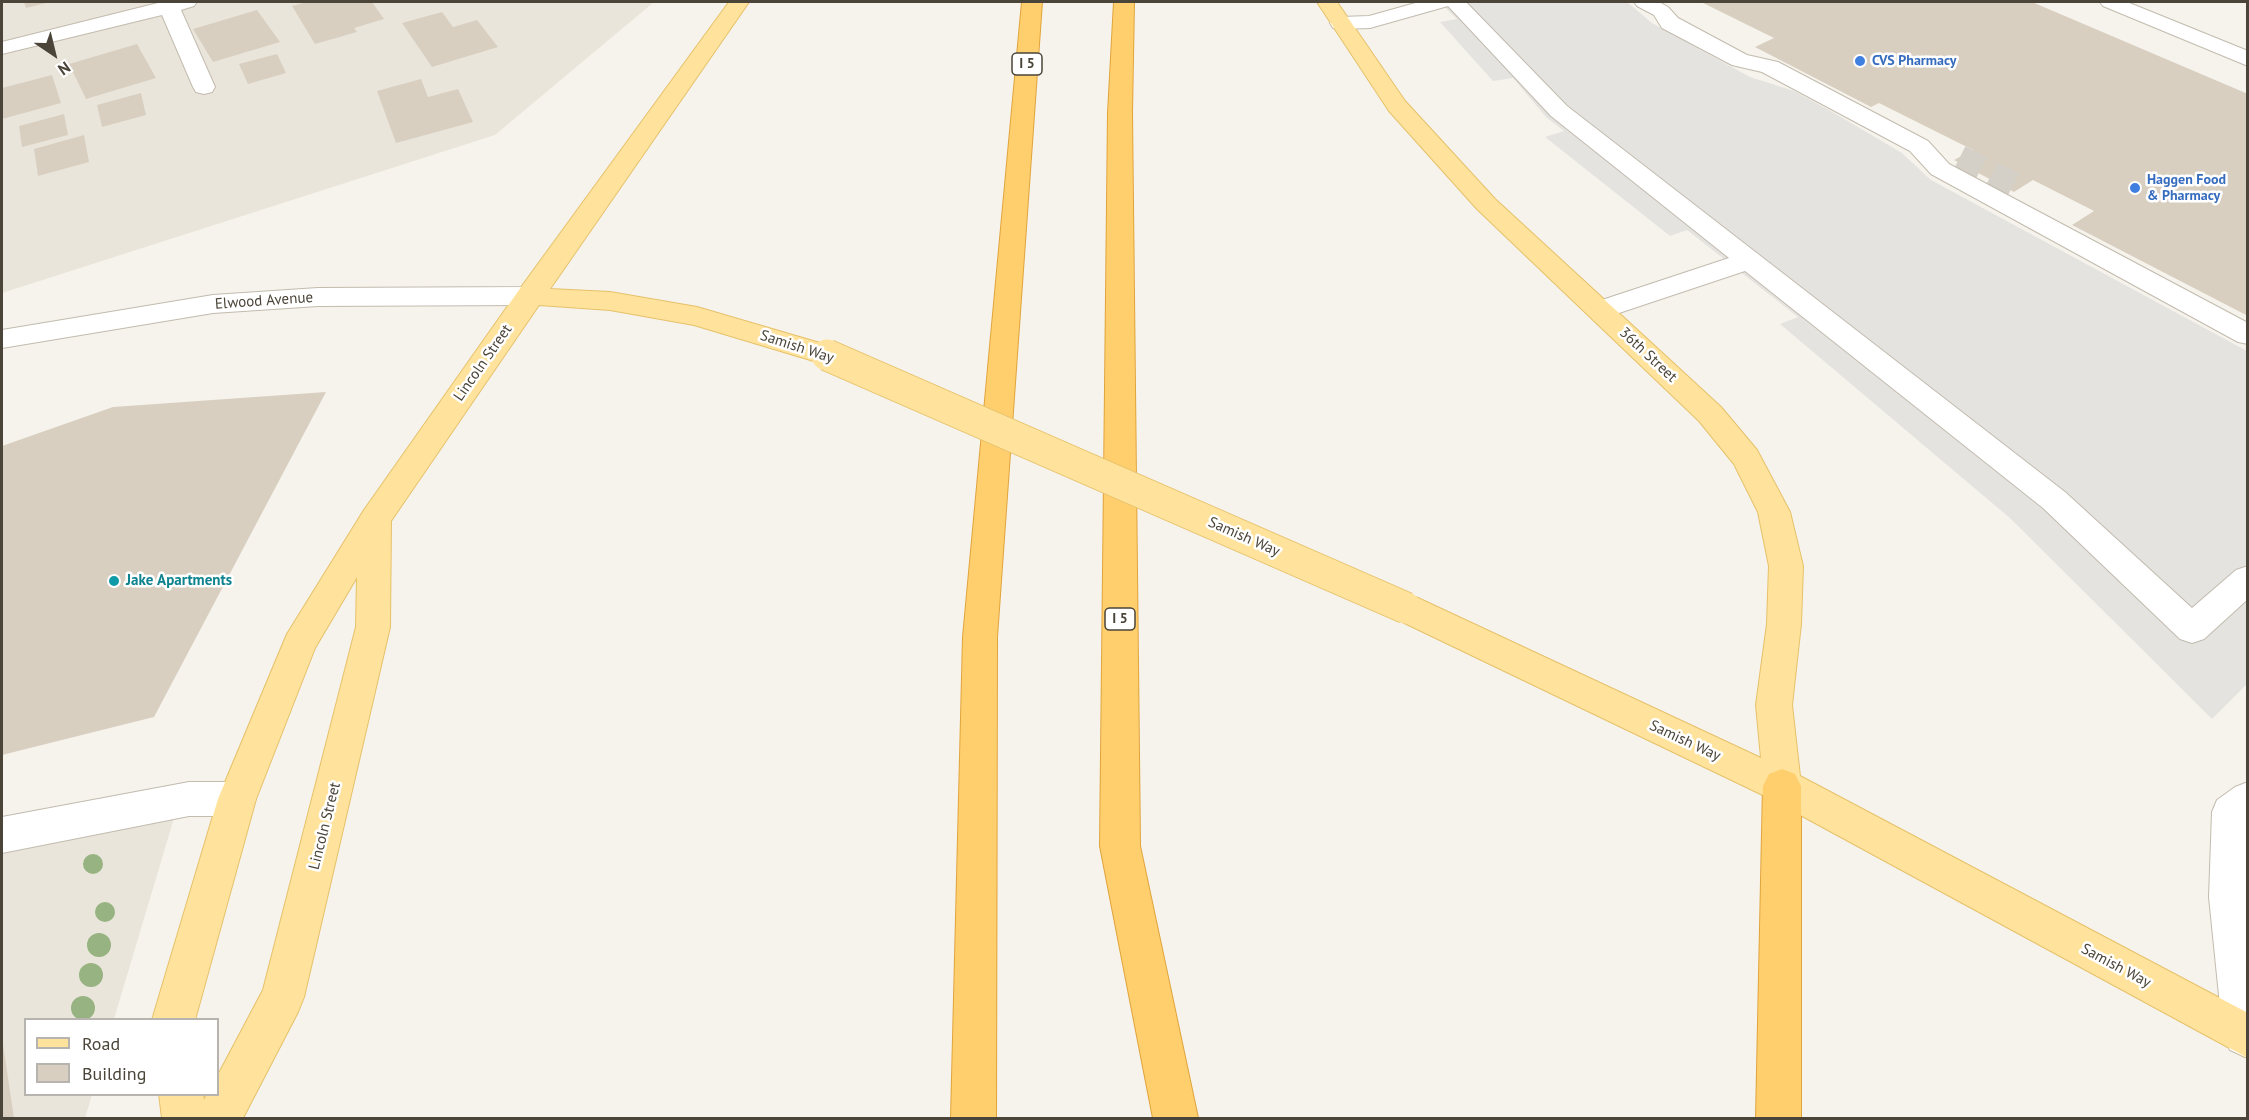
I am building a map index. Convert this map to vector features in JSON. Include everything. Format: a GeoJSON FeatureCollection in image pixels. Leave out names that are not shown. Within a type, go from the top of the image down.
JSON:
{"type":"FeatureCollection","features":[{"type":"Feature","properties":{"kind":"highway","name":"I 5"},"geometry":{"type":"LineString","coordinates":[[973,1119],[980,637],[1032,2]]}},
{"type":"Feature","properties":{"kind":"highway","name":"I 5"},"geometry":{"type":"LineString","coordinates":[[1124,2],[1120,113],[1120,846],[1176,1119]]}},
{"type":"Feature","properties":{"kind":"highway"},"geometry":{"type":"LineString","coordinates":[[1778,1119],[1782,786]]}},
{"type":"Feature","properties":{"kind":"main road"},"geometry":{"type":"LineString","coordinates":[[529,296],[739,2]]}},
{"type":"Feature","properties":{"kind":"main road","name":"36th Street"},"geometry":{"type":"LineString","coordinates":[[1334,12],[1397,106],[1486,204],[1710,414],[1746,458],[1774,512],[1785,566],[1784,624],[1774,705],[1782,786]]}},
{"type":"Feature","properties":{"kind":"main road","name":"Samish Way"},"geometry":{"type":"LineString","coordinates":[[529,296],[610,301],[697,316],[827,355],[1406,608],[1782,786],[2246,1036]]}},
{"type":"Feature","properties":{"kind":"main road","name":"Lincoln Street"},"geometry":{"type":"LineString","coordinates":[[174,1018],[237,799],[299,644],[375,519],[529,296]]}},
{"type":"Feature","properties":{"kind":"main road","name":"Lincoln Street"},"geometry":{"type":"LineString","coordinates":[[219,1119],[283,997],[373,627],[375,519]]}},
{"type":"Feature","properties":{"kind":"main road"},"geometry":{"type":"LineString","coordinates":[[181,1096],[184,1119]]}},
{"type":"Feature","properties":{"kind":"street"},"geometry":{"type":"LineString","coordinates":[[1334,12],[1370,22],[1440,2]]}},
{"type":"Feature","properties":{"kind":"street"},"geometry":{"type":"LineString","coordinates":[[1455,2],[1559,111],[2054,500],[2192,629],[2247,579]]}},
{"type":"Feature","properties":{"kind":"street"},"geometry":{"type":"LineString","coordinates":[[1644,2],[1661,11],[1670,23],[1740,60],[1770,67],[1919,146],[1960,157]]}},
{"type":"Feature","properties":{"kind":"street"},"geometry":{"type":"LineString","coordinates":[[2110,2],[2247,59]]}},
{"type":"Feature","properties":{"kind":"street"},"geometry":{"type":"LineString","coordinates":[[2,48],[178,4],[204,87]]}},
{"type":"Feature","properties":{"kind":"street"},"geometry":{"type":"LineString","coordinates":[[1919,146],[1940,169],[2247,335]]}},
{"type":"Feature","properties":{"kind":"street"},"geometry":{"type":"LineString","coordinates":[[2021,188],[2026,190],[2059,234]]}},
{"type":"Feature","properties":{"kind":"street"},"geometry":{"type":"LineString","coordinates":[[1600,310],[1749,261]]}},
{"type":"Feature","properties":{"kind":"street","name":"Elwood Avenue"},"geometry":{"type":"LineString","coordinates":[[2,339],[213,304],[318,297],[529,296]]}},
{"type":"Feature","properties":{"kind":"street"},"geometry":{"type":"LineString","coordinates":[[2,835],[189,799],[237,799]]}},
{"type":"Feature","properties":{"kind":"street"},"geometry":{"type":"LineString","coordinates":[[2246,1036],[2229,897],[2231,812],[2247,801]]}},
{"type":"Feature","properties":{"kind":"shaded area"},"geometry":{"type":"Polygon","coordinates":[[[2,2],[654,2],[495,135],[2,293],[2,2]]]}},
{"type":"Feature","properties":{"kind":"shaded area"},"geometry":{"type":"Polygon","coordinates":[[[1439,2],[1627,2],[1652,23],[1750,77],[1794,91],[1829,110],[1902,153],[1931,180],[2247,351],[2247,684],[2212,719],[2011,519],[1780,324],[1798,317],[1687,230],[1670,236],[1545,137],[1564,131],[1546,117],[1513,78],[1493,81],[1440,22],[1457,19],[1439,2]]]}},
{"type":"Feature","properties":{"kind":"shaded area"},"geometry":{"type":"Polygon","coordinates":[[[183,788],[114,1018],[24,1018],[24,1096],[92,1096],[85,1118],[2,1118],[2,825],[183,788]]]}},
{"type":"Feature","properties":{"kind":"building"},"geometry":{"type":"Polygon","coordinates":[[[24,2],[50,2],[26,8],[24,2]]]}},
{"type":"Feature","properties":{"kind":"building"},"geometry":{"type":"Polygon","coordinates":[[[307,2],[372,2],[384,19],[354,28],[357,32],[315,44],[292,6],[307,2]]]}},
{"type":"Feature","properties":{"kind":"building"},"geometry":{"type":"Polygon","coordinates":[[[1701,2],[2032,2],[2248,94],[2248,316],[2072,225],[2094,211],[2033,180],[2014,192],[1954,160],[1973,150],[1879,103],[1871,107],[1755,47],[1774,38],[1701,2]]]}},
{"type":"Feature","properties":{"kind":"building"},"geometry":{"type":"Polygon","coordinates":[[[257,10],[280,42],[213,62],[193,29],[257,10]]]}},
{"type":"Feature","properties":{"kind":"building"},"geometry":{"type":"Polygon","coordinates":[[[442,12],[453,27],[477,20],[498,47],[432,67],[402,23],[442,12]]]}},
{"type":"Feature","properties":{"kind":"building"},"geometry":{"type":"Polygon","coordinates":[[[137,44],[156,78],[86,99],[69,64],[137,44]]]}},
{"type":"Feature","properties":{"kind":"building"},"geometry":{"type":"Polygon","coordinates":[[[277,54],[286,73],[248,84],[239,64],[277,54]]]}},
{"type":"Feature","properties":{"kind":"building"},"geometry":{"type":"Polygon","coordinates":[[[52,75],[61,103],[2,119],[2,88],[52,75]]]}},
{"type":"Feature","properties":{"kind":"building"},"geometry":{"type":"Polygon","coordinates":[[[421,79],[428,97],[458,89],[473,122],[396,143],[377,91],[421,79]]]}},
{"type":"Feature","properties":{"kind":"building"},"geometry":{"type":"Polygon","coordinates":[[[141,93],[146,115],[102,127],[97,105],[141,93]]]}},
{"type":"Feature","properties":{"kind":"building"},"geometry":{"type":"Polygon","coordinates":[[[64,114],[68,135],[22,147],[19,126],[64,114]]]}},
{"type":"Feature","properties":{"kind":"building"},"geometry":{"type":"Polygon","coordinates":[[[84,135],[89,162],[38,176],[34,149],[84,135]]]}},
{"type":"Feature","properties":{"kind":"building","name":"Jake Apartments"},"geometry":{"type":"Polygon","coordinates":[[[326,392],[154,717],[2,755],[2,446],[113,407],[326,392]]]}},
{"type":"Feature","properties":{"kind":"building"},"geometry":{"type":"Polygon","coordinates":[[[3,1044],[14,1118],[2,1118],[3,1044]]]}},
{"type":"Feature","properties":{"kind":"tunnel"},"geometry":{"type":"LineString","coordinates":[[1960,157],[2021,188]]}},
{"type":"Feature","properties":{"kind":"place","name":"CVS Pharmacy"},"geometry":{"type":"Point","coordinates":[1860,61]}},
{"type":"Feature","properties":{"kind":"place","name":"Haggen Food & Pharmacy"},"geometry":{"type":"Point","coordinates":[2135,188]}},
{"type":"Feature","properties":{"kind":"place","name":"Jake Apartments"},"geometry":{"type":"Point","coordinates":[114,581]}}]}
